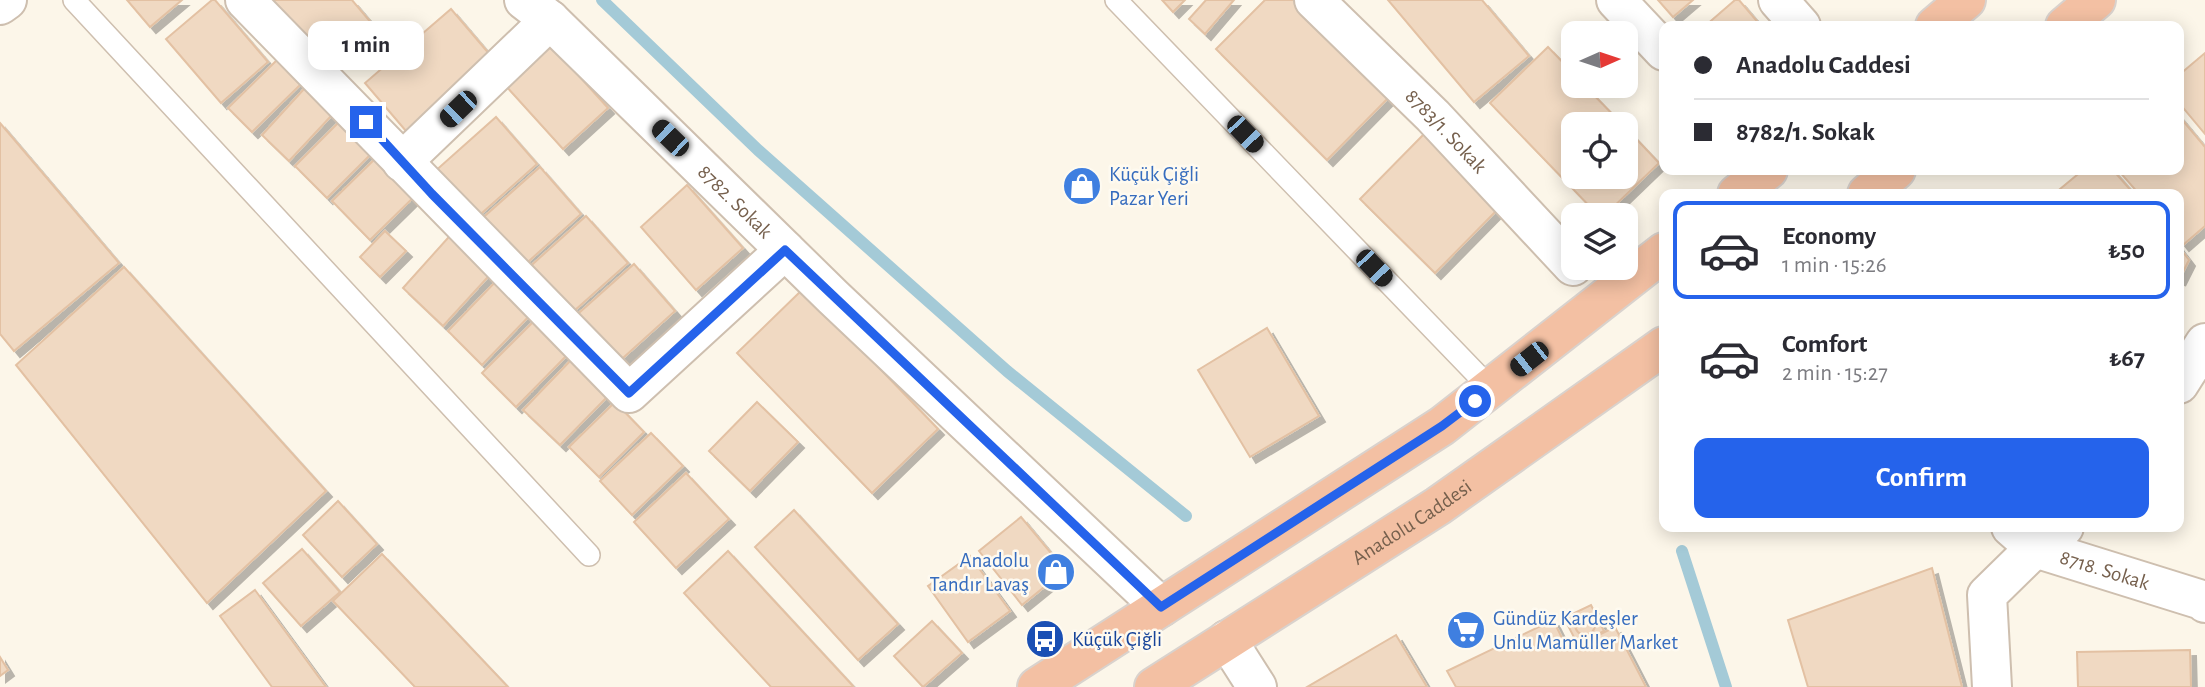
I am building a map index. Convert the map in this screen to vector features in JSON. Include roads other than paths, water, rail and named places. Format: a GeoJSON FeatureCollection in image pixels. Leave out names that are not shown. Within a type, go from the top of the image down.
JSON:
{"type":"FeatureCollection","features":[{"type":"Feature","properties":{"kind":"highway"},"geometry":{"type":"LineString","coordinates":[[1942,21],[1966,0]]}},
{"type":"Feature","properties":{"kind":"highway"},"geometry":{"type":"LineString","coordinates":[[2071,21],[2096,0]]}},
{"type":"Feature","properties":{"kind":"highway"},"geometry":{"type":"LineString","coordinates":[[1743,189],[1762,175]]}},
{"type":"Feature","properties":{"kind":"highway"},"geometry":{"type":"LineString","coordinates":[[1873,189],[1890,175]]}},
{"type":"Feature","properties":{"kind":"highway"},"geometry":{"type":"LineString","coordinates":[[1037,687],[1442,426],[1659,256]]}},
{"type":"Feature","properties":{"kind":"highway","name":"Anadolu Caddesi"},"geometry":{"type":"LineString","coordinates":[[1154,687],[1438,506],[1659,350]]}},
{"type":"Feature","properties":{"kind":"street"},"geometry":{"type":"LineString","coordinates":[[0,5],[7,0]]}},
{"type":"Feature","properties":{"kind":"street"},"geometry":{"type":"LineString","coordinates":[[245,0],[629,393],[785,250]]}},
{"type":"Feature","properties":{"kind":"street","name":"8783/1. Sokak"},"geometry":{"type":"LineString","coordinates":[[1314,0],[1433,116],[1561,253]]}},
{"type":"Feature","properties":{"kind":"street"},"geometry":{"type":"LineString","coordinates":[[1616,0],[1659,46]]}},
{"type":"Feature","properties":{"kind":"street"},"geometry":{"type":"LineString","coordinates":[[1778,0],[1797,21]]}},
{"type":"Feature","properties":{"kind":"street"},"geometry":{"type":"LineString","coordinates":[[402,162],[537,10]]}},
{"type":"Feature","properties":{"kind":"street","name":"8782. Sokak"},"geometry":{"type":"LineString","coordinates":[[537,10],[1161,607]]}},
{"type":"Feature","properties":{"kind":"street","name":"8783/1. Sokak"},"geometry":{"type":"LineString","coordinates":[[1586,280],[1604,299]]}},
{"type":"Feature","properties":{"kind":"street"},"geometry":{"type":"LineString","coordinates":[[2184,376],[2205,343]]}},
{"type":"Feature","properties":{"kind":"street"},"geometry":{"type":"LineString","coordinates":[[1992,687],[1987,595],[2037,534]]}},
{"type":"Feature","properties":{"kind":"street","name":"8718. Sokak"},"geometry":{"type":"LineString","coordinates":[[2037,534],[2205,603]]}},
{"type":"Feature","properties":{"kind":"street"},"geometry":{"type":"LineString","coordinates":[[1227,640],[1257,687]]}},
{"type":"Feature","properties":{"kind":"lane"},"geometry":{"type":"LineString","coordinates":[[74,0],[589,555]]}},
{"type":"Feature","properties":{"kind":"lane"},"geometry":{"type":"LineString","coordinates":[[1116,0],[1491,389]]}},
{"type":"Feature","properties":{"kind":"waterway"},"geometry":{"type":"LineString","coordinates":[[602,0],[758,150],[1007,371],[1186,516]]}},
{"type":"Feature","properties":{"kind":"waterway"},"geometry":{"type":"LineString","coordinates":[[1682,551],[1726,687]]}},
{"type":"Feature","properties":{"kind":"place","name":"Küçük Çiğli Pazar Yeri"},"geometry":{"type":"Point","coordinates":[1082,186]}},
{"type":"Feature","properties":{"kind":"place","name":"Anadolu Tandır Lavaş"},"geometry":{"type":"Point","coordinates":[1056,572]}},
{"type":"Feature","properties":{"kind":"place","name":"Gündüz Kardeşler Unlu Mamüller Market"},"geometry":{"type":"Point","coordinates":[1466,630]}},
{"type":"Feature","properties":{"kind":"place","name":"Küçük Çiğli"},"geometry":{"type":"Point","coordinates":[1045,639]}}]}
